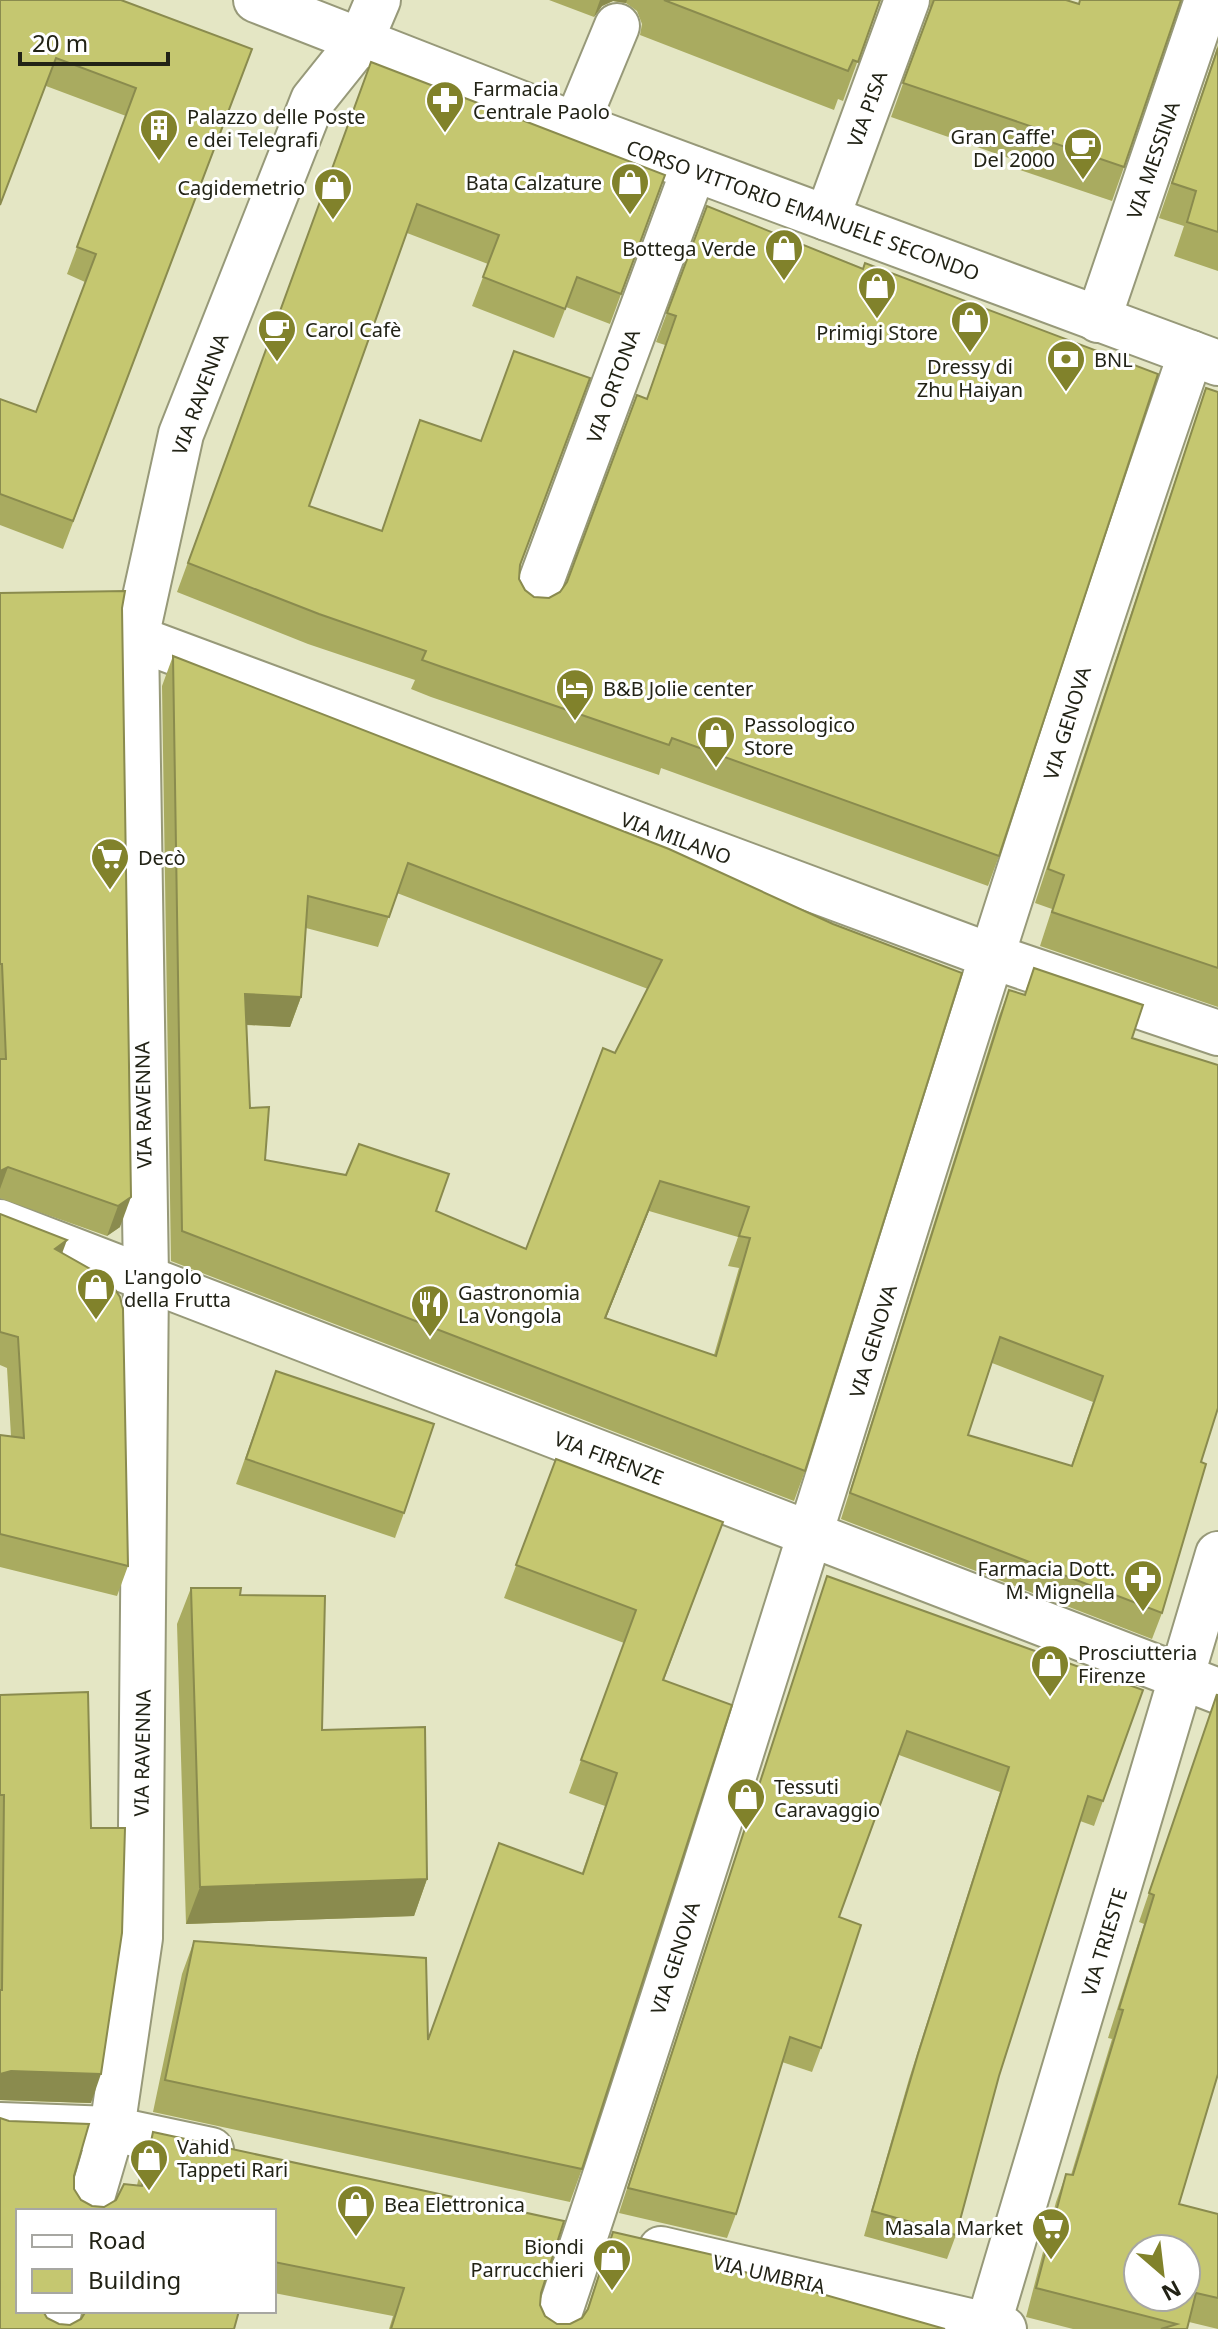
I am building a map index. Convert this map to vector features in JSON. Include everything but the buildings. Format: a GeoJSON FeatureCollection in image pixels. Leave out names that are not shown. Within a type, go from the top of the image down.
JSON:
{"type":"FeatureCollection","features":[{"type":"Feature","properties":{"kind":"street","name":"CORSO VITTORIO EMANUELE SECONDO"},"geometry":{"type":"LineString","coordinates":[[256,0],[576,125],[1204,358]]}},
{"type":"Feature","properties":{"kind":"street","name":"VIA RAVENNA"},"geometry":{"type":"LineString","coordinates":[[89,2209],[112,2129],[140,1938],[146,1278],[136,638],[181,434],[313,100],[361,40],[378,0]]}},
{"type":"Feature","properties":{"kind":"street","name":"VIA PISA"},"geometry":{"type":"LineString","coordinates":[[827,218],[907,0]]}},
{"type":"Feature","properties":{"kind":"street","name":"VIA MESSINA"},"geometry":{"type":"LineString","coordinates":[[1098,320],[1207,0]]}},
{"type":"Feature","properties":{"kind":"street"},"geometry":{"type":"LineString","coordinates":[[576,125],[617,26]]}},
{"type":"Feature","properties":{"kind":"street","name":"VIA ORTONA"},"geometry":{"type":"LineString","coordinates":[[533,603],[694,169]]}},
{"type":"Feature","properties":{"kind":"street","name":"VIA GENOVA"},"geometry":{"type":"LineString","coordinates":[[554,2329],[811,1537],[1115,571],[1204,358]]}},
{"type":"Feature","properties":{"kind":"street","name":"VIA MILANO"},"geometry":{"type":"LineString","coordinates":[[136,638],[994,957],[1218,1033]]}},
{"type":"Feature","properties":{"kind":"street","name":"VIA FIRENZE"},"geometry":{"type":"LineString","coordinates":[[0,1222],[1201,1685]]}},
{"type":"Feature","properties":{"kind":"street","name":"VIA TRIESTE"},"geometry":{"type":"LineString","coordinates":[[993,2328],[1201,1685],[1218,1554]]}},
{"type":"Feature","properties":{"kind":"street"},"geometry":{"type":"LineString","coordinates":[[0,2125],[112,2129],[250,2159]]}},
{"type":"Feature","properties":{"kind":"street","name":"VIA UMBRIA"},"geometry":{"type":"LineString","coordinates":[[541,2221],[993,2328]]}},
{"type":"Feature","properties":{"kind":"place","name":"Farmacia Centrale Paolo"},"geometry":{"type":"Point","coordinates":[445,134]}},
{"type":"Feature","properties":{"kind":"place","name":"Palazzo delle Poste e dei Telegrafi"},"geometry":{"type":"Point","coordinates":[159,162]}},
{"type":"Feature","properties":{"kind":"place","name":"Gran Caffe' Del 2000"},"geometry":{"type":"Point","coordinates":[1083,181]}},
{"type":"Feature","properties":{"kind":"place","name":"Bata Calzature"},"geometry":{"type":"Point","coordinates":[630,216]}},
{"type":"Feature","properties":{"kind":"place","name":"Cagidemetrio"},"geometry":{"type":"Point","coordinates":[333,221]}},
{"type":"Feature","properties":{"kind":"place","name":"Bottega Verde"},"geometry":{"type":"Point","coordinates":[784,282]}},
{"type":"Feature","properties":{"kind":"place","name":"Primigi Store"},"geometry":{"type":"Point","coordinates":[877,320]}},
{"type":"Feature","properties":{"kind":"place","name":"Dressy di Zhu Haiyan"},"geometry":{"type":"Point","coordinates":[970,354]}},
{"type":"Feature","properties":{"kind":"place","name":"Carol Cafè"},"geometry":{"type":"Point","coordinates":[277,363]}},
{"type":"Feature","properties":{"kind":"place","name":"BNL"},"geometry":{"type":"Point","coordinates":[1066,393]}},
{"type":"Feature","properties":{"kind":"place","name":"B&B Jolie center"},"geometry":{"type":"Point","coordinates":[575,722]}},
{"type":"Feature","properties":{"kind":"place","name":"Passologico Store"},"geometry":{"type":"Point","coordinates":[716,769]}},
{"type":"Feature","properties":{"kind":"place","name":"Decò"},"geometry":{"type":"Point","coordinates":[110,891]}},
{"type":"Feature","properties":{"kind":"place","name":"L'angolo della Frutta"},"geometry":{"type":"Point","coordinates":[96,1321]}},
{"type":"Feature","properties":{"kind":"place","name":"Gastronomia La Vongola"},"geometry":{"type":"Point","coordinates":[430,1338]}},
{"type":"Feature","properties":{"kind":"place","name":"Farmacia Dott. M. Mignella"},"geometry":{"type":"Point","coordinates":[1143,1613]}},
{"type":"Feature","properties":{"kind":"place","name":"Prosciutteria Firenze"},"geometry":{"type":"Point","coordinates":[1050,1698]}},
{"type":"Feature","properties":{"kind":"place","name":"Tessuti Caravaggio"},"geometry":{"type":"Point","coordinates":[746,1831]}},
{"type":"Feature","properties":{"kind":"place","name":"Vahid Tappeti Rari"},"geometry":{"type":"Point","coordinates":[149,2192]}},
{"type":"Feature","properties":{"kind":"place","name":"Bea Elettronica"},"geometry":{"type":"Point","coordinates":[356,2238]}},
{"type":"Feature","properties":{"kind":"place","name":"Masala Market"},"geometry":{"type":"Point","coordinates":[1051,2261]}},
{"type":"Feature","properties":{"kind":"place","name":"Biondi Parrucchieri"},"geometry":{"type":"Point","coordinates":[612,2292]}}]}
